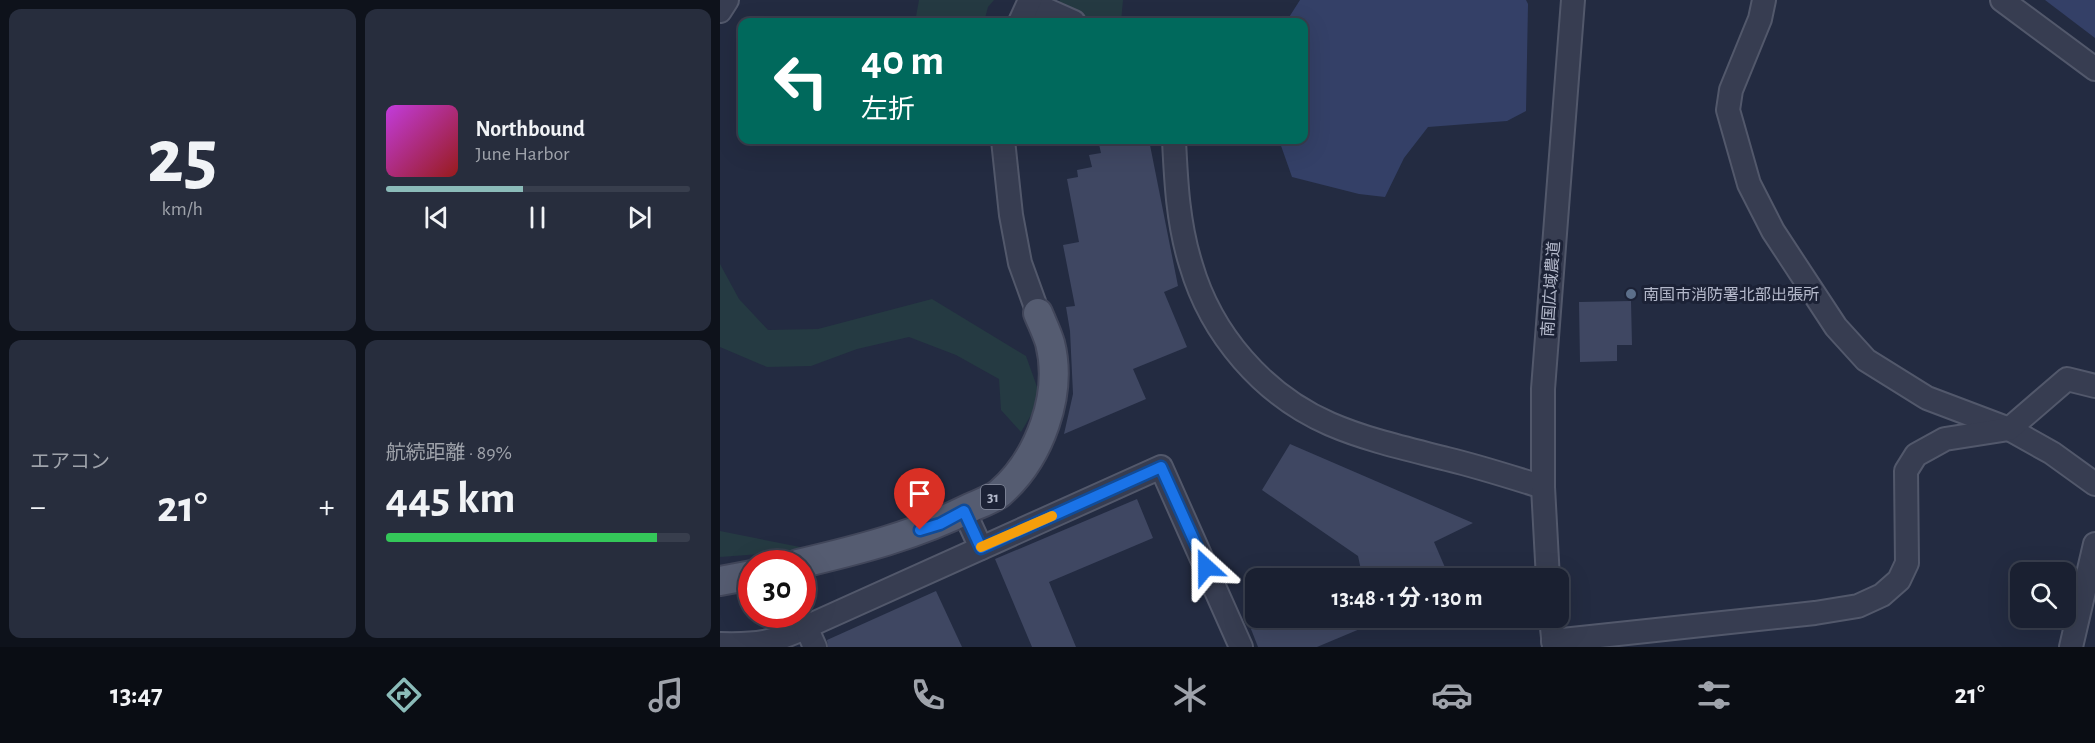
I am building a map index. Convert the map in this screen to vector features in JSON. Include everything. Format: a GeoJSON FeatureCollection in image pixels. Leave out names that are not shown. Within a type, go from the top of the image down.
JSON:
{"type":"FeatureCollection","features":[{"type":"Feature","properties":{"kind":"main road","name":"31"},"geometry":{"type":"LineString","coordinates":[[816,560],[858,550],[940,524],[1000,494],[1032,454],[1050,412],[1054,374],[1050,343],[1038,313]]}},
{"type":"Feature","properties":{"kind":"main road"},"geometry":{"type":"LineString","coordinates":[[720,581],[738,578]]}},
{"type":"Feature","properties":{"kind":"street"},"geometry":{"type":"LineString","coordinates":[[720,11],[727,0]]}},
{"type":"Feature","properties":{"kind":"street","name":"南国広域農道"},"geometry":{"type":"LineString","coordinates":[[1547,568],[1543,487],[1543,388],[1573,0]]}},
{"type":"Feature","properties":{"kind":"street"},"geometry":{"type":"LineString","coordinates":[[1764,0],[1760,19],[1731,90],[1728,110],[1749,184],[1773,231],[1836,327],[1866,360],[1927,398],[2008,429],[2052,453],[2095,484]]}},
{"type":"Feature","properties":{"kind":"street"},"geometry":{"type":"LineString","coordinates":[[2002,0],[2095,69]]}},
{"type":"Feature","properties":{"kind":"street"},"geometry":{"type":"LineString","coordinates":[[1022,18],[1030,1],[1066,18]]}},
{"type":"Feature","properties":{"kind":"street"},"geometry":{"type":"LineString","coordinates":[[1003,144],[1011,215],[1018,254],[1038,313]]}},
{"type":"Feature","properties":{"kind":"street"},"geometry":{"type":"LineString","coordinates":[[1174,144],[1181,223],[1191,265],[1204,302],[1221,331],[1247,365],[1283,398],[1330,424],[1396,446],[1543,487]]}},
{"type":"Feature","properties":{"kind":"street"},"geometry":{"type":"LineString","coordinates":[[1552,628],[1554,644],[1858,606],[1881,595],[1899,580],[1907,563],[1906,471],[1916,455],[1945,439],[2008,429],[2067,379],[2095,386]]}},
{"type":"Feature","properties":{"kind":"street"},"geometry":{"type":"LineString","coordinates":[[720,644],[756,645],[783,638],[810,637],[981,548],[1161,467],[1241,647]]}},
{"type":"Feature","properties":{"kind":"street"},"geometry":{"type":"LineString","coordinates":[[964,511],[981,548]]}},
{"type":"Feature","properties":{"kind":"street"},"geometry":{"type":"LineString","coordinates":[[2071,647],[2095,544]]}},
{"type":"Feature","properties":{"kind":"shaded area"},"geometry":{"type":"Polygon","coordinates":[[[919,0],[994,0],[988,7],[985,18],[916,18],[919,0]]]}},
{"type":"Feature","properties":{"kind":"shaded area"},"geometry":{"type":"Polygon","coordinates":[[[1060,0],[1123,0],[1121,18],[1053,18],[1060,0]]]}},
{"type":"Feature","properties":{"kind":"shaded area"},"geometry":{"type":"Polygon","coordinates":[[[720,264],[739,299],[768,330],[818,329],[932,299],[1026,356],[1041,398],[1021,432],[1001,410],[999,379],[956,355],[909,337],[857,349],[811,366],[767,367],[720,347],[720,264]]]}},
{"type":"Feature","properties":{"kind":"shaded area"},"geometry":{"type":"Polygon","coordinates":[[[720,531],[815,550],[738,550],[738,556],[720,557],[720,531]]]}},
{"type":"Feature","properties":{"kind":"water"},"geometry":{"type":"Polygon","coordinates":[[[1300,0],[1526,0],[1528,4],[1526,111],[1507,121],[1428,127],[1404,158],[1385,197],[1359,194],[1292,177],[1280,144],[1308,144],[1308,18],[1289,18],[1300,0]]]}},
{"type":"Feature","properties":{"kind":"water"},"geometry":{"type":"Polygon","coordinates":[[[2045,0],[2095,0],[2095,38],[2045,0]]]}},
{"type":"Feature","properties":{"kind":"building"},"geometry":{"type":"Polygon","coordinates":[[[1099,144],[1150,144],[1178,286],[1164,292],[1187,347],[1133,369],[1146,399],[1064,434],[1073,394],[1070,331],[1066,307],[1075,306],[1063,245],[1079,242],[1067,179],[1078,177],[1077,170],[1092,167],[1089,155],[1101,153],[1099,144]]]}},
{"type":"Feature","properties":{"kind":"building"},"geometry":{"type":"Polygon","coordinates":[[[1631,301],[1632,345],[1617,345],[1617,361],[1580,362],[1579,302],[1631,301]]]}},
{"type":"Feature","properties":{"kind":"building"},"geometry":{"type":"Polygon","coordinates":[[[1290,444],[1473,523],[1434,542],[1445,568],[1361,568],[1358,556],[1262,490],[1290,444]]]}},
{"type":"Feature","properties":{"kind":"building"},"geometry":{"type":"Polygon","coordinates":[[[1137,499],[1153,538],[1049,582],[1076,647],[1032,647],[995,559],[1137,499]]]}},
{"type":"Feature","properties":{"kind":"building"},"geometry":{"type":"Polygon","coordinates":[[[936,591],[962,647],[828,647],[827,640],[936,591]]]}},
{"type":"Feature","properties":{"kind":"building"},"geometry":{"type":"Polygon","coordinates":[[[1362,628],[1317,647],[1258,647],[1251,629],[1362,628]]]}},
{"type":"Feature","properties":{"kind":"slow traffic"},"geometry":{"type":"LineString","coordinates":[[981,547],[1052,516]]}},
{"type":"Feature","properties":{"kind":"place","name":"南国市消防署北部出張所"},"geometry":{"type":"Point","coordinates":[1631,294]}},
{"type":"Feature","properties":{"kind":"route"},"geometry":{"type":"LineString","coordinates":[[920,530],[940,524],[964,511],[981,548],[1161,467],[1206,567]]}}]}
